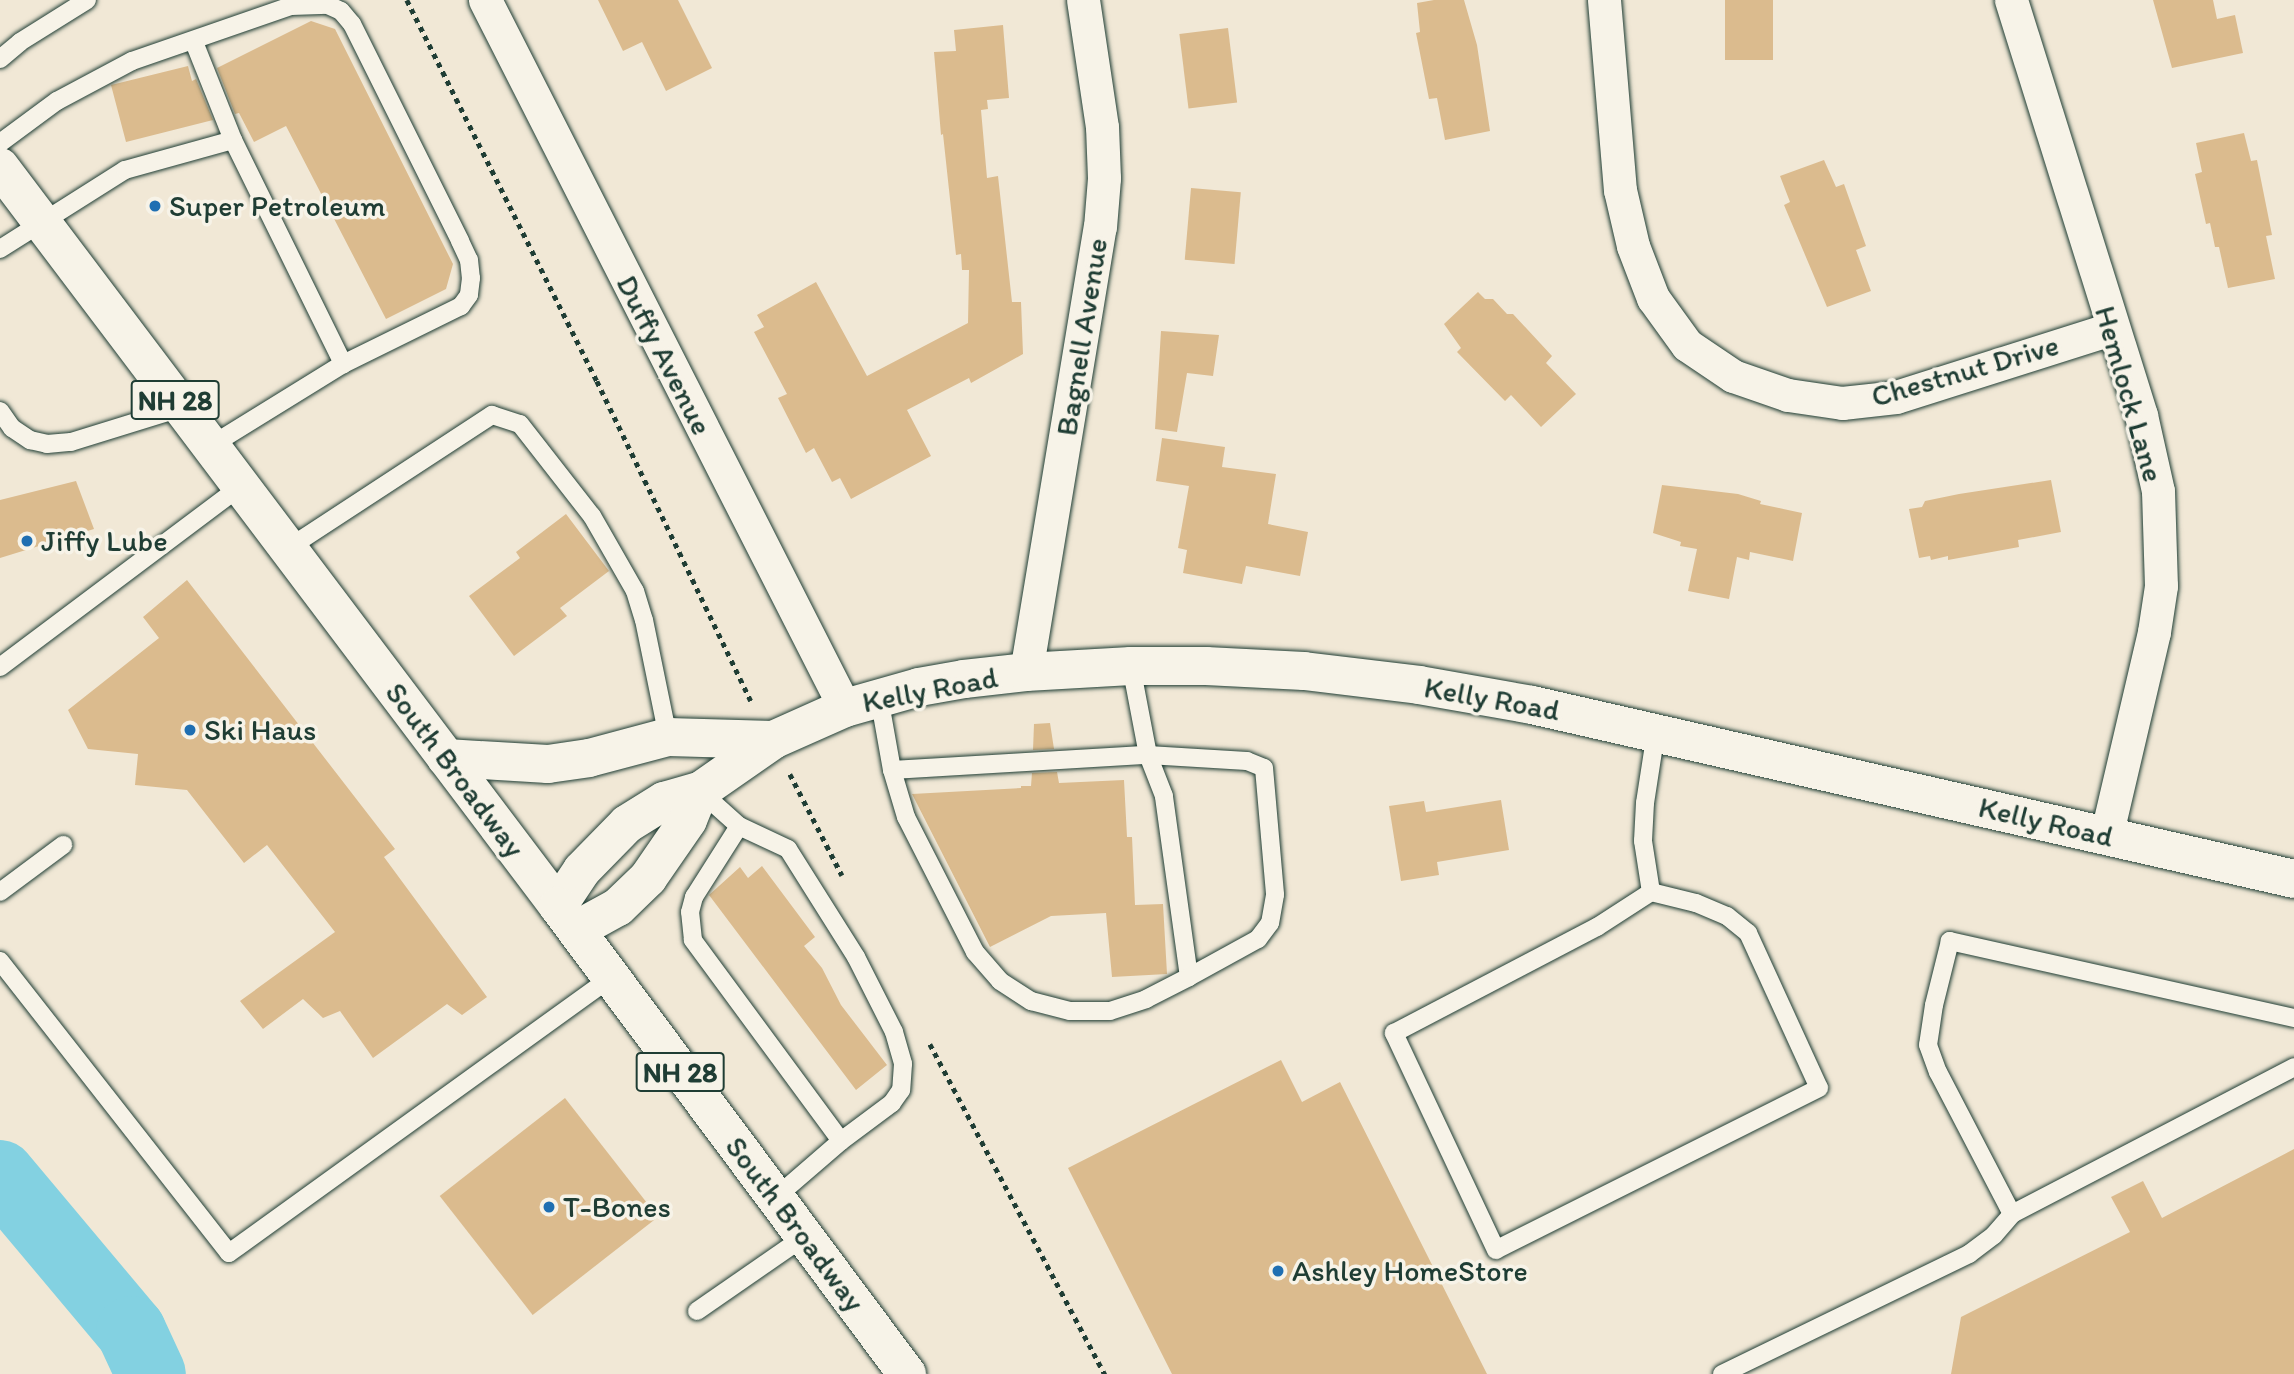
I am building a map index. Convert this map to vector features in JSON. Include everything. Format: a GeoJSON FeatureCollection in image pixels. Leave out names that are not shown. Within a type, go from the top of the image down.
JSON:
{"type":"FeatureCollection","features":[{"type":"Feature","properties":{"kind":"street","name":"Duffy Avenue"},"geometry":{"type":"LineString","coordinates":[[485,0],[862,702]]}},
{"type":"Feature","properties":{"kind":"street","name":"Bagnell Avenue"},"geometry":{"type":"LineString","coordinates":[[1026,672],[1100,227],[1104,178],[1102,127],[1083,0]]}},
{"type":"Feature","properties":{"kind":"street","name":"Chestnut Drive"},"geometry":{"type":"LineString","coordinates":[[1604,0],[1620,190],[1633,246],[1653,298],[1687,345],[1733,376],[1788,395],[1842,403],[1896,397],[2111,329]]}},
{"type":"Feature","properties":{"kind":"street","name":"Hemlock Lane"},"geometry":{"type":"LineString","coordinates":[[2011,0],[2149,445],[2158,491],[2161,586],[2154,632],[2106,836]]}},
{"type":"Feature","properties":{"kind":"street","name":"South Broadway"},"geometry":{"type":"LineString","coordinates":[[0,167],[567,918],[907,1374]]}},
{"type":"Feature","properties":{"kind":"street","name":"Kelly Road"},"geometry":{"type":"LineString","coordinates":[[567,918],[582,870],[627,824],[664,801],[700,791],[772,740],[862,702],[941,683],[1026,672],[1131,666],[1206,666],[1304,671],[1419,685],[1532,705],[2294,879]]}},
{"type":"Feature","properties":{"kind":"street"},"geometry":{"type":"LineString","coordinates":[[446,758],[548,764],[589,758],[668,737],[772,740]]}},
{"type":"Feature","properties":{"kind":"street"},"geometry":{"type":"LineString","coordinates":[[567,918],[618,907],[648,878],[688,820],[700,791]]}},
{"type":"Feature","properties":{"kind":"lane"},"geometry":{"type":"LineString","coordinates":[[0,59],[20,42],[88,0]]}},
{"type":"Feature","properties":{"kind":"lane"},"geometry":{"type":"LineString","coordinates":[[0,143],[57,101],[100,76],[132,61],[194,42],[292,6],[328,5],[341,11],[352,24],[464,250],[471,278],[469,295],[461,306],[343,364],[209,446]]}},
{"type":"Feature","properties":{"kind":"lane"},"geometry":{"type":"LineString","coordinates":[[194,42],[233,140],[343,364]]}},
{"type":"Feature","properties":{"kind":"lane"},"geometry":{"type":"LineString","coordinates":[[0,249],[125,170],[233,140]]}},
{"type":"Feature","properties":{"kind":"lane"},"geometry":{"type":"LineString","coordinates":[[0,411],[12,428],[30,440],[47,444],[71,442],[181,408]]}},
{"type":"Feature","properties":{"kind":"lane"},"geometry":{"type":"LineString","coordinates":[[287,549],[492,415],[520,424],[592,516],[635,591],[645,620],[668,737]]}},
{"type":"Feature","properties":{"kind":"lane"},"geometry":{"type":"LineString","coordinates":[[0,667],[240,486]]}},
{"type":"Feature","properties":{"kind":"lane"},"geometry":{"type":"LineString","coordinates":[[1131,666],[1148,755],[1164,796],[1189,977]]}},
{"type":"Feature","properties":{"kind":"lane"},"geometry":{"type":"LineString","coordinates":[[862,702],[892,770],[906,817],[975,952],[1000,981],[1031,1001],[1070,1011],[1110,1011],[1146,999],[1189,977],[1258,939],[1270,923],[1275,895],[1267,781],[1264,768],[1247,761],[1148,755],[892,770]]}},
{"type":"Feature","properties":{"kind":"lane"},"geometry":{"type":"LineString","coordinates":[[1651,892],[1643,841],[1645,803],[1656,732]]}},
{"type":"Feature","properties":{"kind":"lane"},"geometry":{"type":"LineString","coordinates":[[700,791],[739,826],[788,849],[856,957],[894,1032],[902,1064],[901,1090],[892,1103],[841,1141],[775,1198]]}},
{"type":"Feature","properties":{"kind":"lane"},"geometry":{"type":"LineString","coordinates":[[739,826],[694,897],[690,912],[693,940],[841,1141]]}},
{"type":"Feature","properties":{"kind":"lane"},"geometry":{"type":"LineString","coordinates":[[0,892],[63,845]]}},
{"type":"Feature","properties":{"kind":"lane"},"geometry":{"type":"LineString","coordinates":[[1651,892],[1696,903],[1727,916],[1748,933],[1819,1088],[1496,1250],[1394,1033],[1597,928],[1651,892]]}},
{"type":"Feature","properties":{"kind":"lane"},"geometry":{"type":"LineString","coordinates":[[2012,1214],[1938,1072],[1928,1045],[1934,1005],[1950,941],[2294,1018]]}},
{"type":"Feature","properties":{"kind":"lane"},"geometry":{"type":"LineString","coordinates":[[0,961],[229,1253],[611,978]]}},
{"type":"Feature","properties":{"kind":"lane"},"geometry":{"type":"LineString","coordinates":[[1722,1374],[1969,1254],[1994,1235],[2012,1214],[2294,1067]]}},
{"type":"Feature","properties":{"kind":"lane"},"geometry":{"type":"LineString","coordinates":[[697,1311],[804,1237]]}},
{"type":"Feature","properties":{"kind":"path"},"geometry":{"type":"LineString","coordinates":[[407,0],[597,380],[742,684],[844,878]]}},
{"type":"Feature","properties":{"kind":"path"},"geometry":{"type":"LineString","coordinates":[[925,1034],[1105,1374]]}},
{"type":"Feature","properties":{"kind":"building"},"geometry":{"type":"Polygon","coordinates":[[[598,0],[678,0],[712,68],[666,91],[642,42],[623,51],[598,0]]]}},
{"type":"Feature","properties":{"kind":"building"},"geometry":{"type":"Polygon","coordinates":[[[1464,0],[1477,45],[1490,131],[1445,140],[1437,98],[1429,99],[1416,33],[1420,32],[1417,3],[1464,0]]]}},
{"type":"Feature","properties":{"kind":"building"},"geometry":{"type":"Polygon","coordinates":[[[1725,0],[1773,0],[1773,60],[1725,60],[1725,0]]]}},
{"type":"Feature","properties":{"kind":"building"},"geometry":{"type":"Polygon","coordinates":[[[2153,0],[2213,0],[2217,19],[2235,15],[2243,53],[2172,68],[2153,0]]]}},
{"type":"Feature","properties":{"kind":"building"},"geometry":{"type":"Polygon","coordinates":[[[311,21],[335,29],[453,264],[446,289],[386,319],[286,126],[254,142],[239,113],[235,114],[217,68],[311,21]]]}},
{"type":"Feature","properties":{"kind":"building"},"geometry":{"type":"Polygon","coordinates":[[[1003,25],[1009,98],[987,100],[988,109],[981,110],[987,178],[998,176],[1012,302],[1021,302],[1023,354],[971,383],[969,378],[907,410],[931,456],[851,499],[840,478],[832,482],[814,448],[806,453],[778,398],[787,394],[754,332],[764,327],[757,315],[816,282],[867,376],[968,323],[969,270],[962,270],[961,254],[956,255],[934,52],[956,51],[954,30],[1003,25]]]}},
{"type":"Feature","properties":{"kind":"building"},"geometry":{"type":"Polygon","coordinates":[[[1228,28],[1237,102],[1189,108],[1179,34],[1228,28]]]}},
{"type":"Feature","properties":{"kind":"building"},"geometry":{"type":"Polygon","coordinates":[[[188,66],[192,81],[196,79],[213,120],[126,142],[111,85],[188,66]]]}},
{"type":"Feature","properties":{"kind":"building"},"geometry":{"type":"Polygon","coordinates":[[[2244,133],[2251,161],[2257,160],[2272,235],[2266,236],[2275,279],[2228,288],[2219,247],[2215,247],[2210,223],[2206,224],[2195,174],[2202,172],[2196,143],[2244,133]]]}},
{"type":"Feature","properties":{"kind":"building"},"geometry":{"type":"Polygon","coordinates":[[[1824,160],[1836,187],[1844,184],[1866,246],[1856,250],[1871,291],[1827,307],[1784,205],[1790,202],[1780,176],[1824,160]]]}},
{"type":"Feature","properties":{"kind":"building"},"geometry":{"type":"Polygon","coordinates":[[[1191,188],[1241,192],[1235,264],[1185,260],[1191,188]]]}},
{"type":"Feature","properties":{"kind":"building"},"geometry":{"type":"Polygon","coordinates":[[[1478,292],[1485,299],[1493,299],[1507,314],[1513,314],[1552,356],[1546,363],[1576,394],[1541,427],[1511,395],[1505,401],[1457,352],[1461,348],[1444,324],[1478,292]]]}},
{"type":"Feature","properties":{"kind":"building"},"geometry":{"type":"Polygon","coordinates":[[[1161,331],[1219,335],[1213,376],[1187,373],[1177,432],[1155,429],[1161,331]]]}},
{"type":"Feature","properties":{"kind":"building"},"geometry":{"type":"Polygon","coordinates":[[[1162,438],[1225,447],[1222,467],[1276,474],[1268,524],[1308,532],[1300,576],[1246,566],[1242,584],[1183,573],[1187,550],[1178,548],[1189,486],[1156,481],[1162,438]]]}},
{"type":"Feature","properties":{"kind":"building"},"geometry":{"type":"Polygon","coordinates":[[[2051,480],[2061,532],[2018,540],[2019,547],[1948,560],[1948,556],[1931,560],[1930,556],[1919,558],[1909,509],[1922,507],[1925,501],[1959,494],[2051,480]]]}},
{"type":"Feature","properties":{"kind":"building","name":"Jiffy Lube"},"geometry":{"type":"Polygon","coordinates":[[[76,481],[94,529],[0,558],[0,500],[76,481]]]}},
{"type":"Feature","properties":{"kind":"building"},"geometry":{"type":"Polygon","coordinates":[[[1662,485],[1738,494],[1761,501],[1760,504],[1802,513],[1793,561],[1750,552],[1749,560],[1737,557],[1729,599],[1688,591],[1697,549],[1680,546],[1681,542],[1653,533],[1662,485]]]}},
{"type":"Feature","properties":{"kind":"building"},"geometry":{"type":"Polygon","coordinates":[[[566,514],[609,571],[560,608],[567,616],[514,656],[469,596],[520,558],[516,552],[566,514]]]}},
{"type":"Feature","properties":{"kind":"building","name":"Ski Haus"},"geometry":{"type":"Polygon","coordinates":[[[187,580],[395,849],[384,857],[487,997],[462,1015],[447,1004],[373,1058],[340,1011],[323,1018],[303,999],[263,1029],[240,1001],[335,932],[267,845],[244,863],[187,790],[135,785],[138,754],[88,749],[68,710],[159,638],[143,617],[187,580]]]}},
{"type":"Feature","properties":{"kind":"building"},"geometry":{"type":"Polygon","coordinates":[[[1050,723],[1054,749],[1033,750],[1034,724],[1050,723]]]}},
{"type":"Feature","properties":{"kind":"building"},"geometry":{"type":"Polygon","coordinates":[[[1057,772],[1059,783],[1124,780],[1127,837],[1132,837],[1135,905],[1163,904],[1167,974],[1112,977],[1106,913],[1051,916],[990,947],[912,794],[1021,788],[1031,786],[1032,773],[1057,772]]]}},
{"type":"Feature","properties":{"kind":"building"},"geometry":{"type":"Polygon","coordinates":[[[1501,800],[1509,850],[1437,862],[1439,875],[1401,881],[1389,806],[1424,801],[1426,812],[1501,800]]]}},
{"type":"Feature","properties":{"kind":"building"},"geometry":{"type":"Polygon","coordinates":[[[762,866],[815,937],[804,946],[822,968],[841,1005],[887,1065],[856,1090],[709,895],[740,867],[748,878],[762,866]]]}},
{"type":"Feature","properties":{"kind":"building","name":"Ashley HomeStore"},"geometry":{"type":"Polygon","coordinates":[[[1281,1060],[1302,1102],[1340,1082],[1487,1374],[1172,1374],[1068,1168],[1281,1060]]]}},
{"type":"Feature","properties":{"kind":"building","name":"T-Bones"},"geometry":{"type":"Polygon","coordinates":[[[565,1098],[658,1217],[533,1315],[440,1196],[565,1098]]]}},
{"type":"Feature","properties":{"kind":"building"},"geometry":{"type":"Polygon","coordinates":[[[2294,1149],[2294,1374],[1951,1374],[1961,1317],[2130,1232],[2111,1197],[2143,1181],[2162,1218],[2294,1149]]]}},
{"type":"Feature","properties":{"kind":"waterway"},"geometry":{"type":"LineString","coordinates":[[0,1175],[131,1331],[151,1374]]}},
{"type":"Feature","properties":{"kind":"place","name":"Super Petroleum"},"geometry":{"type":"Point","coordinates":[155,206]}},
{"type":"Feature","properties":{"kind":"place","name":"Jiffy Lube"},"geometry":{"type":"Point","coordinates":[27,541]}},
{"type":"Feature","properties":{"kind":"place","name":"Ski Haus"},"geometry":{"type":"Point","coordinates":[190,730]}},
{"type":"Feature","properties":{"kind":"place","name":"T-Bones"},"geometry":{"type":"Point","coordinates":[549,1207]}},
{"type":"Feature","properties":{"kind":"place","name":"Ashley HomeStore"},"geometry":{"type":"Point","coordinates":[1278,1271]}}]}
